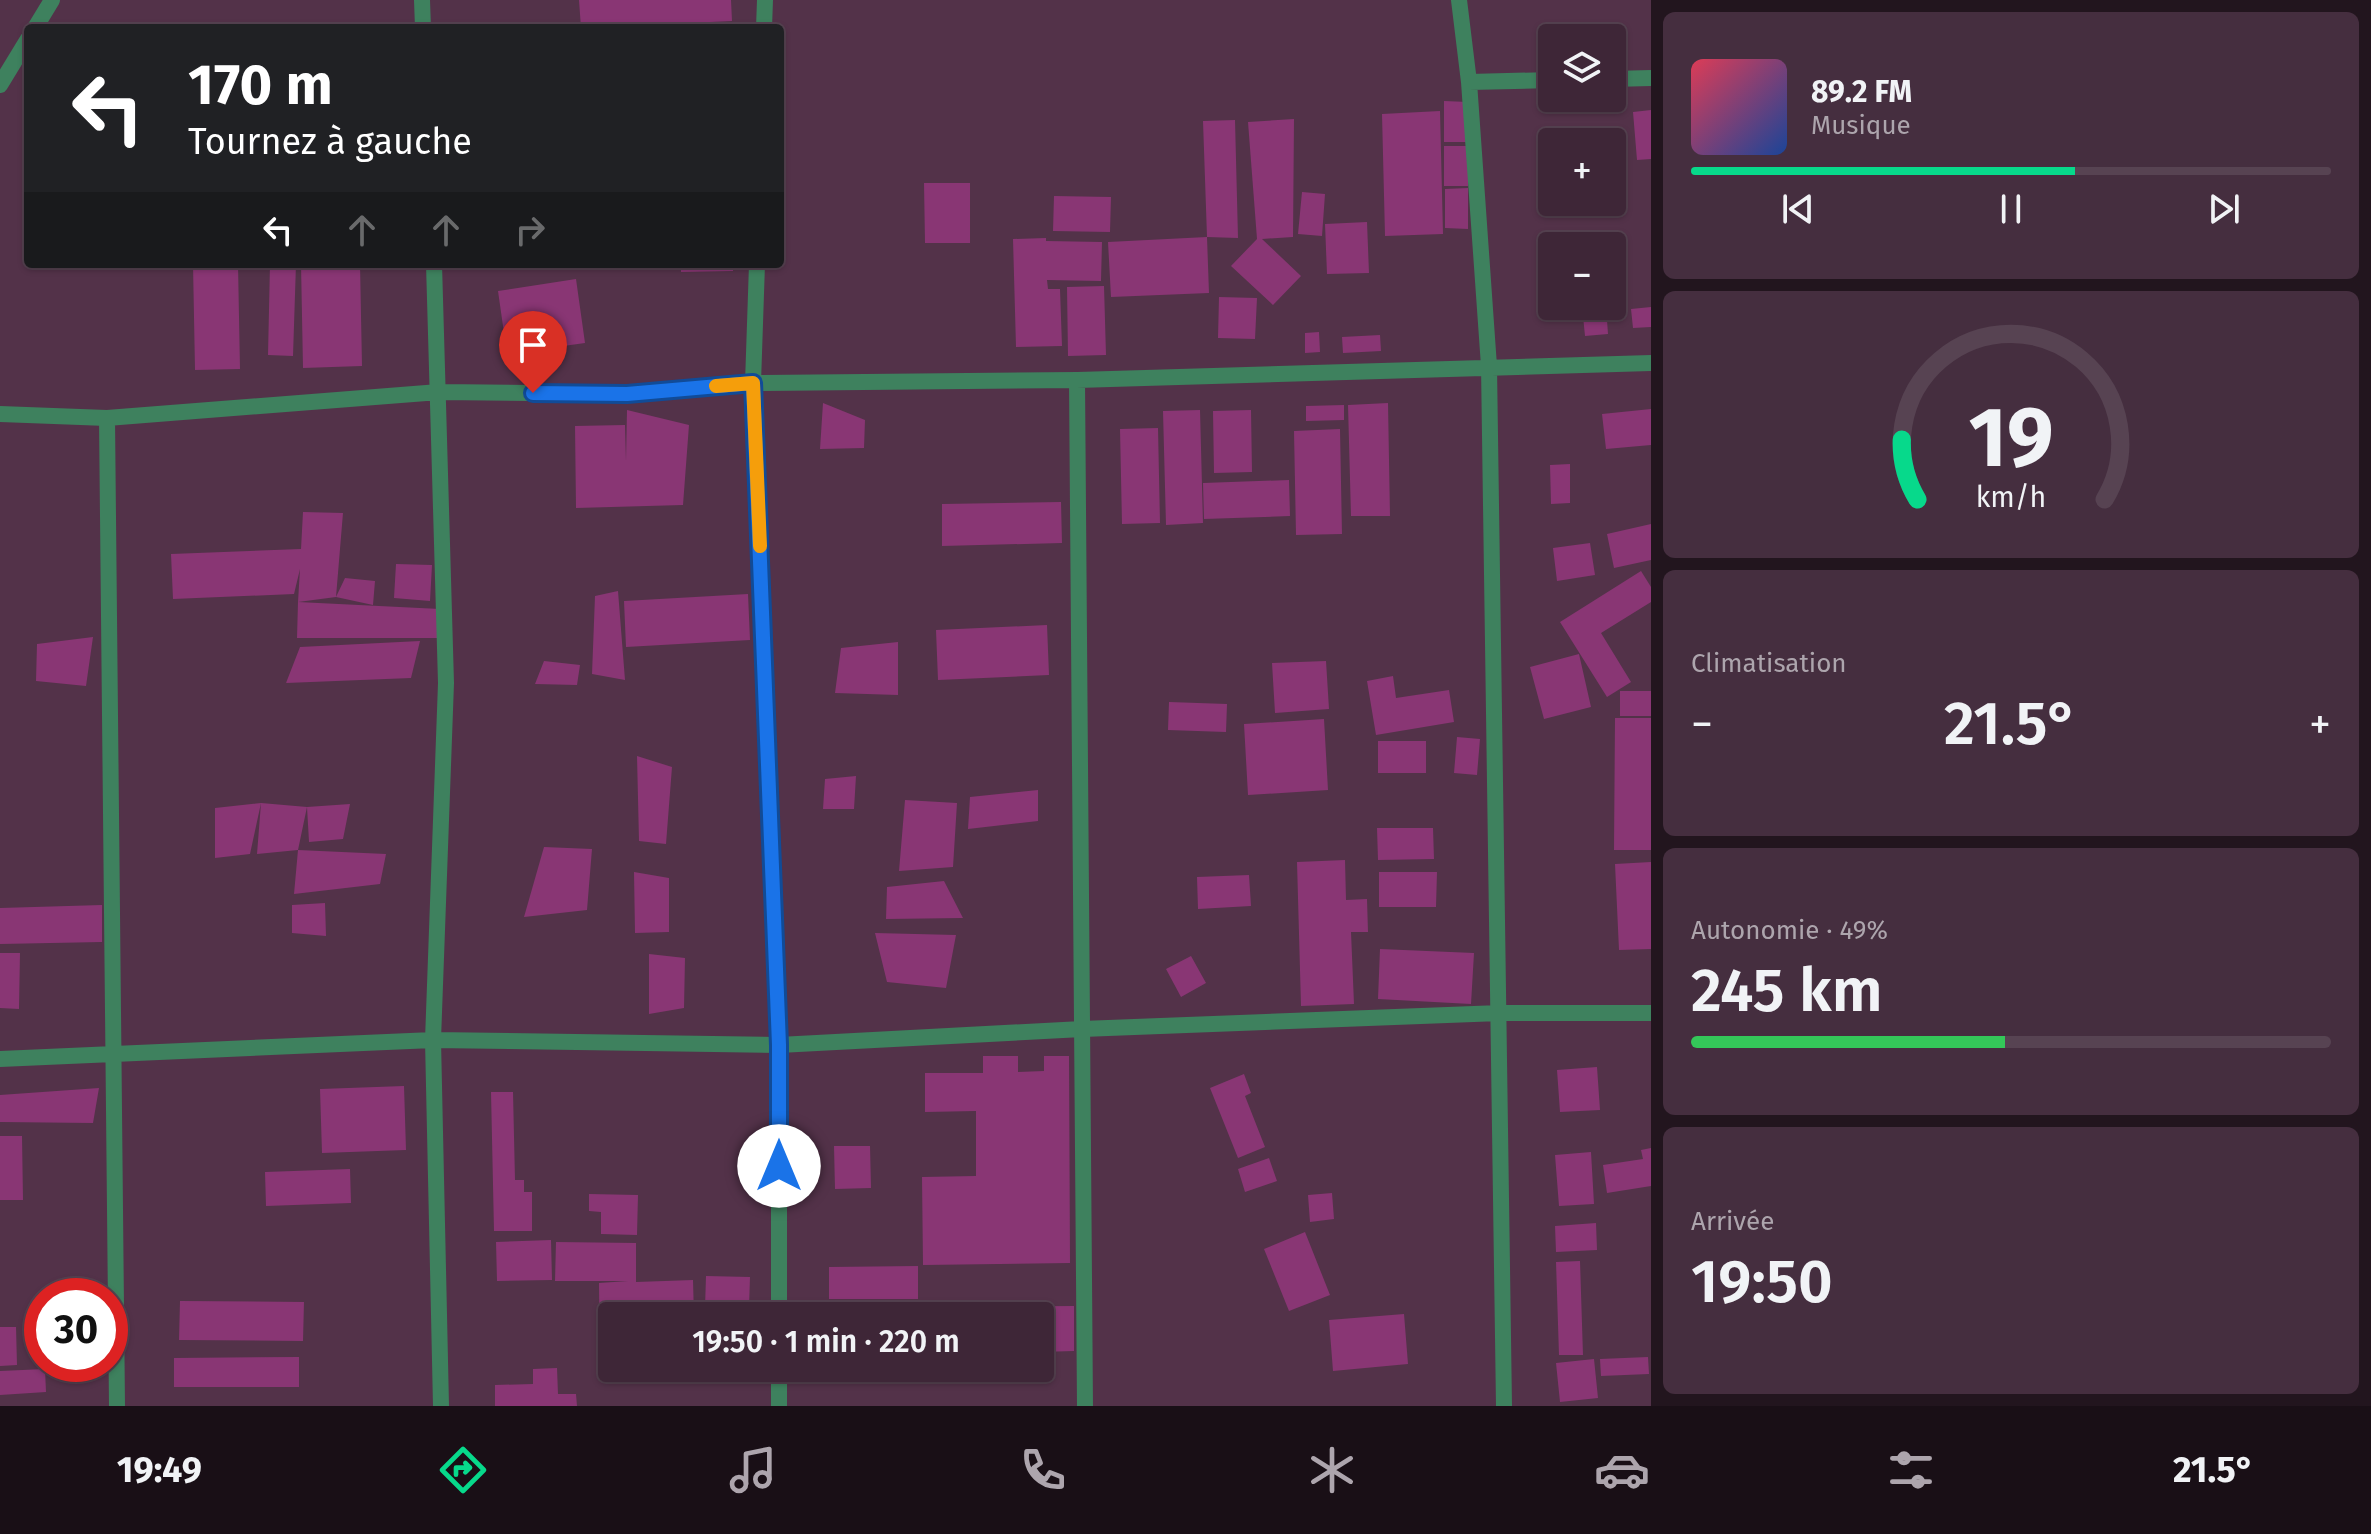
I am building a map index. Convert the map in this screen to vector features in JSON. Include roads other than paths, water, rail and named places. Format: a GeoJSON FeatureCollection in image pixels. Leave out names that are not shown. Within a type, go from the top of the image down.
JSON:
{"type":"FeatureCollection","features":[{"type":"Feature","properties":{"kind":"street"},"geometry":{"type":"LineString","coordinates":[[37,24],[52,0]]}},
{"type":"Feature","properties":{"kind":"street"},"geometry":{"type":"LineString","coordinates":[[422,0],[423,24]]}},
{"type":"Feature","properties":{"kind":"street"},"geometry":{"type":"LineString","coordinates":[[764,24],[765,0]]}},
{"type":"Feature","properties":{"kind":"street"},"geometry":{"type":"LineString","coordinates":[[1459,0],[1469,82],[1489,366],[1504,1406]]}},
{"type":"Feature","properties":{"kind":"street"},"geometry":{"type":"LineString","coordinates":[[0,85],[24,46]]}},
{"type":"Feature","properties":{"kind":"street"},"geometry":{"type":"LineString","coordinates":[[1626,79],[1651,78]]}},
{"type":"Feature","properties":{"kind":"street"},"geometry":{"type":"LineString","coordinates":[[1469,82],[1538,80]]}},
{"type":"Feature","properties":{"kind":"street"},"geometry":{"type":"LineString","coordinates":[[434,268],[446,683],[433,1040],[441,1406]]}},
{"type":"Feature","properties":{"kind":"street"},"geometry":{"type":"LineString","coordinates":[[757,268],[753,383],[779,1045],[779,1302]]}},
{"type":"Feature","properties":{"kind":"street"},"geometry":{"type":"LineString","coordinates":[[0,414],[107,418],[439,392],[627,394],[753,383],[1077,380],[1651,363]]}},
{"type":"Feature","properties":{"kind":"street"},"geometry":{"type":"LineString","coordinates":[[1077,380],[1085,1406]]}},
{"type":"Feature","properties":{"kind":"street"},"geometry":{"type":"LineString","coordinates":[[107,418],[117,1406]]}},
{"type":"Feature","properties":{"kind":"street"},"geometry":{"type":"LineString","coordinates":[[0,1059],[433,1040],[779,1045],[1082,1029],[1500,1013],[1651,1013]]}},
{"type":"Feature","properties":{"kind":"street"},"geometry":{"type":"LineString","coordinates":[[779,1382],[779,1406]]}}]}
